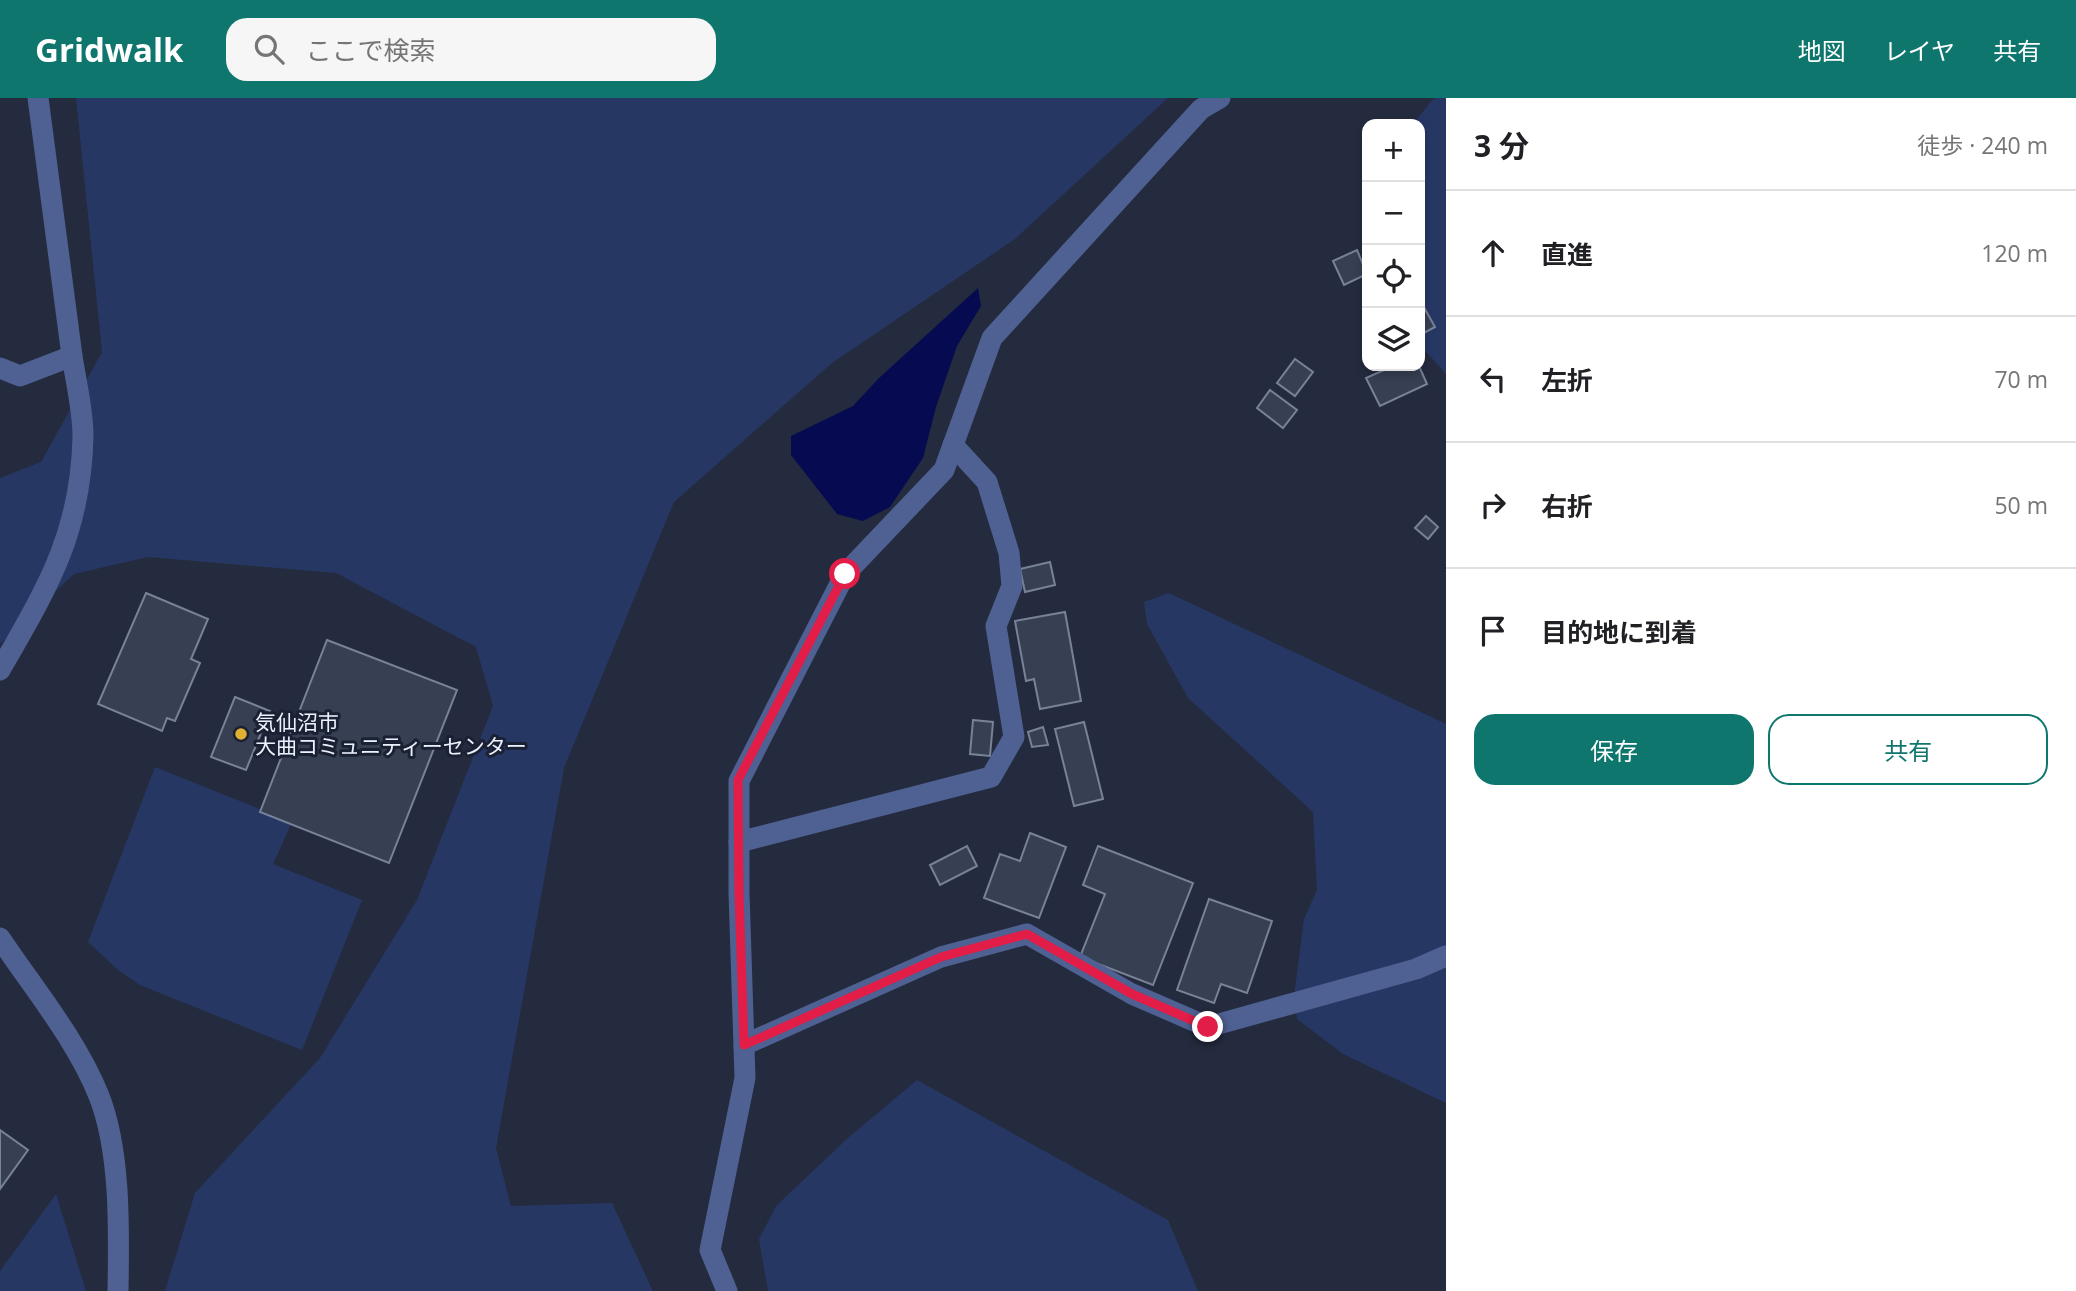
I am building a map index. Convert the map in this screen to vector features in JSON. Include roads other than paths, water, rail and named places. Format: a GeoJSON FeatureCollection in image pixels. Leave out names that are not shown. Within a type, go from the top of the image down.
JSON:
{"type":"FeatureCollection","features":[{"type":"Feature","properties":{"kind":"street"},"geometry":{"type":"LineString","coordinates":[[0,670],[44,594],[62,553],[78,502],[83,434],[38,98]]}},
{"type":"Feature","properties":{"kind":"street"},"geometry":{"type":"LineString","coordinates":[[727,1291],[710,1250],[745,1078],[738,780],[845,574],[944,470],[992,338],[1201,109],[1220,98]]}},
{"type":"Feature","properties":{"kind":"street"},"geometry":{"type":"LineString","coordinates":[[0,368],[20,376],[72,356]]}},
{"type":"Feature","properties":{"kind":"street"},"geometry":{"type":"LineString","coordinates":[[739,842],[991,777],[1014,737],[996,625],[1012,586],[1009,553],[988,482],[953,444]]}},
{"type":"Feature","properties":{"kind":"street"},"geometry":{"type":"LineString","coordinates":[[744,1045],[941,957],[1027,934],[1132,994],[1208,1027],[1416,969],[1446,956]]}},
{"type":"Feature","properties":{"kind":"street"},"geometry":{"type":"LineString","coordinates":[[0,938],[83,1060],[100,1098],[111,1142],[119,1223],[118,1291]]}},
{"type":"Feature","properties":{"kind":"place","name":"気仙沼市 大曲コミュニティーセンター"},"geometry":{"type":"Point","coordinates":[241,734]}}]}
